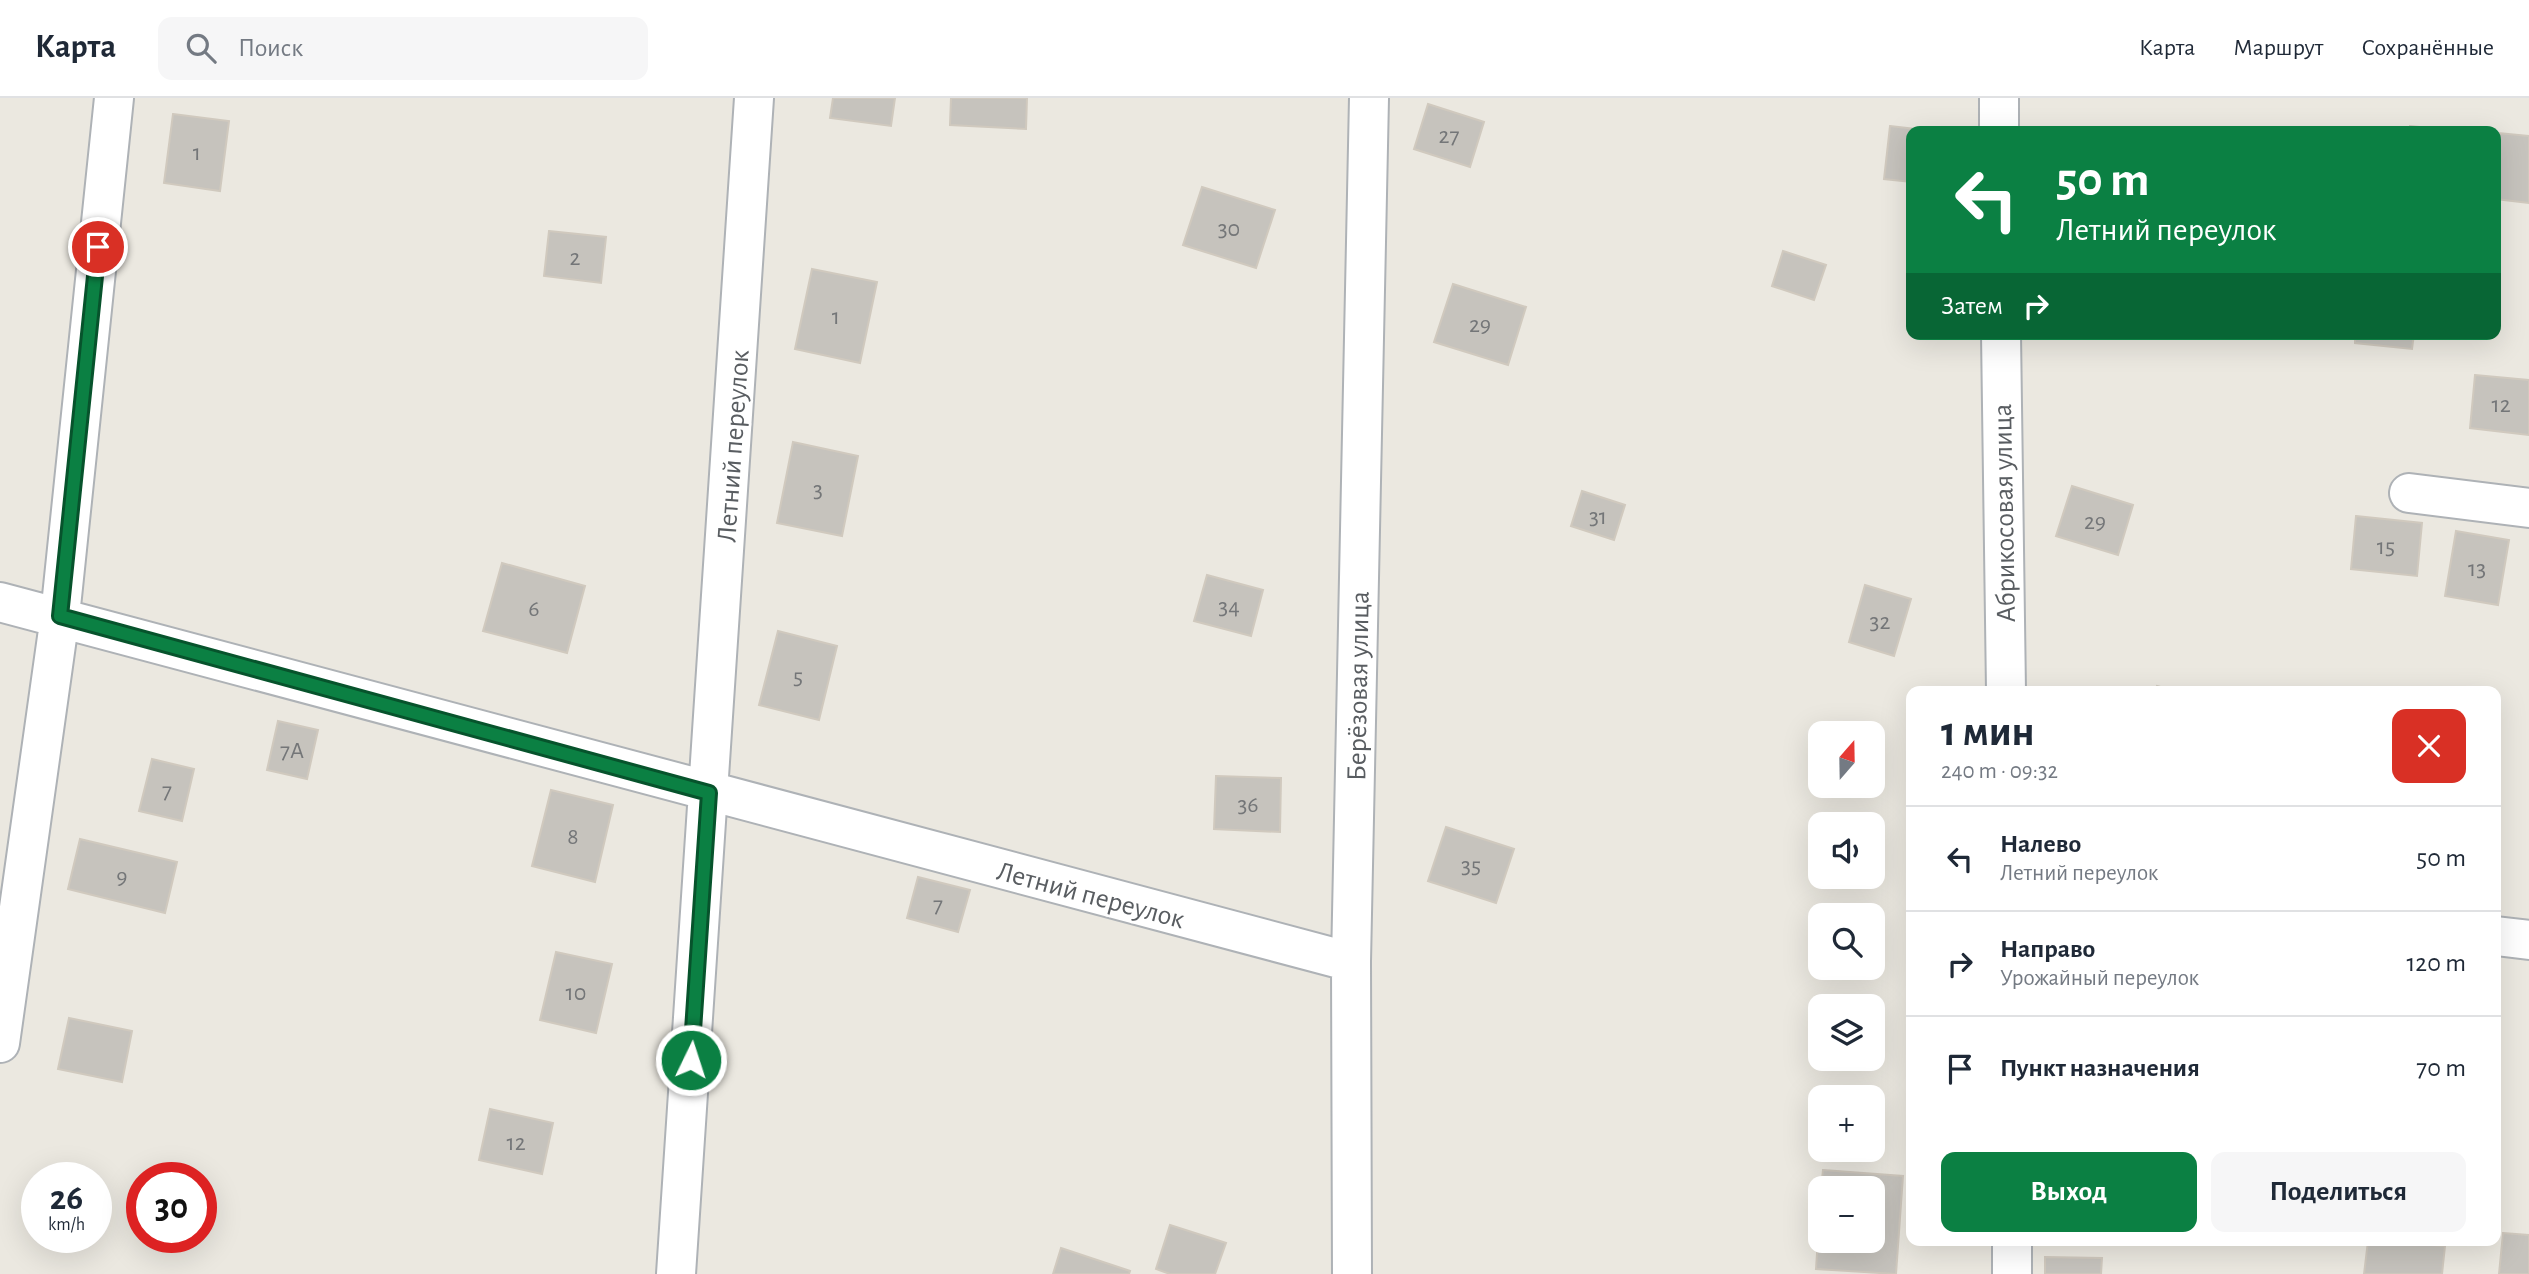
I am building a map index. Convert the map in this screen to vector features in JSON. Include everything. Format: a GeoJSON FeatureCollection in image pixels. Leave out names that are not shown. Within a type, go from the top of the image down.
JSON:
{"type":"FeatureCollection","features":[{"type":"Feature","properties":{"kind":"street"},"geometry":{"type":"LineString","coordinates":[[0,1043],[60,616],[114,98]]}},
{"type":"Feature","properties":{"kind":"street","name":"Летний переулок"},"geometry":{"type":"LineString","coordinates":[[676,1274],[754,98]]}},
{"type":"Feature","properties":{"kind":"street","name":"Берёзовая улица"},"geometry":{"type":"LineString","coordinates":[[1352,1274],[1351,962],[1370,98]]}},
{"type":"Feature","properties":{"kind":"street"},"geometry":{"type":"LineString","coordinates":[[1998,98],[1999,126]]}},
{"type":"Feature","properties":{"kind":"street","name":"Абрикосовая улица"},"geometry":{"type":"LineString","coordinates":[[2001,340],[2006,686]]}},
{"type":"Feature","properties":{"kind":"street"},"geometry":{"type":"LineString","coordinates":[[2409,493],[2529,508]]}},
{"type":"Feature","properties":{"kind":"street","name":"Летний переулок"},"geometry":{"type":"LineString","coordinates":[[0,602],[1351,962]]}},
{"type":"Feature","properties":{"kind":"street"},"geometry":{"type":"LineString","coordinates":[[2501,937],[2529,940]]}},
{"type":"Feature","properties":{"kind":"street"},"geometry":{"type":"LineString","coordinates":[[2012,1246],[2012,1274]]}},
{"type":"Feature","properties":{"kind":"building"},"geometry":{"type":"Polygon","coordinates":[[[833,98],[895,98],[891,126],[830,118],[833,98]]]}},
{"type":"Feature","properties":{"kind":"building"},"geometry":{"type":"Polygon","coordinates":[[[951,98],[1027,98],[1026,129],[950,125],[951,98]]]}},
{"type":"Feature","properties":{"kind":"building"},"geometry":{"type":"Polygon","coordinates":[[[1428,104],[1484,122],[1470,167],[1414,149],[1428,104]]]}},
{"type":"Feature","properties":{"kind":"building"},"geometry":{"type":"Polygon","coordinates":[[[173,114],[229,121],[220,191],[164,183],[173,114]]]}},
{"type":"Feature","properties":{"kind":"building"},"geometry":{"type":"Polygon","coordinates":[[[1890,126],[1906,128],[1906,181],[1884,179],[1890,126]]]}},
{"type":"Feature","properties":{"kind":"building"},"geometry":{"type":"Polygon","coordinates":[[[2501,133],[2529,136],[2529,203],[2501,200],[2501,133]]]}},
{"type":"Feature","properties":{"kind":"building"},"geometry":{"type":"Polygon","coordinates":[[[1202,187],[1275,210],[1256,268],[1183,245],[1202,187]]]}},
{"type":"Feature","properties":{"kind":"building"},"geometry":{"type":"Polygon","coordinates":[[[549,231],[606,237],[601,283],[544,276],[549,231]]]}},
{"type":"Feature","properties":{"kind":"building"},"geometry":{"type":"Polygon","coordinates":[[[1783,251],[1826,265],[1814,300],[1772,286],[1783,251]]]}},
{"type":"Feature","properties":{"kind":"building"},"geometry":{"type":"Polygon","coordinates":[[[812,269],[877,282],[860,363],[795,349],[812,269]]]}},
{"type":"Feature","properties":{"kind":"building"},"geometry":{"type":"Polygon","coordinates":[[[1453,284],[1526,307],[1508,365],[1434,342],[1453,284]]]}},
{"type":"Feature","properties":{"kind":"building"},"geometry":{"type":"Polygon","coordinates":[[[2355,340],[2413,340],[2412,349],[2355,343],[2355,340]]]}},
{"type":"Feature","properties":{"kind":"building"},"geometry":{"type":"Polygon","coordinates":[[[2475,375],[2529,380],[2529,435],[2470,428],[2475,375]]]}},
{"type":"Feature","properties":{"kind":"building"},"geometry":{"type":"Polygon","coordinates":[[[793,442],[858,456],[842,536],[777,523],[793,442]]]}},
{"type":"Feature","properties":{"kind":"building"},"geometry":{"type":"Polygon","coordinates":[[[2072,486],[2133,505],[2118,555],[2056,536],[2072,486]]]}},
{"type":"Feature","properties":{"kind":"building"},"geometry":{"type":"Polygon","coordinates":[[[1582,491],[1625,505],[1614,540],[1571,526],[1582,491]]]}},
{"type":"Feature","properties":{"kind":"building"},"geometry":{"type":"Polygon","coordinates":[[[2356,516],[2422,523],[2417,576],[2351,569],[2356,516]]]}},
{"type":"Feature","properties":{"kind":"building"},"geometry":{"type":"Polygon","coordinates":[[[2456,531],[2509,540],[2498,605],[2445,596],[2456,531]]]}},
{"type":"Feature","properties":{"kind":"building"},"geometry":{"type":"Polygon","coordinates":[[[502,563],[585,586],[567,653],[483,631],[502,563]]]}},
{"type":"Feature","properties":{"kind":"building"},"geometry":{"type":"Polygon","coordinates":[[[1207,575],[1263,590],[1251,636],[1194,621],[1207,575]]]}},
{"type":"Feature","properties":{"kind":"building"},"geometry":{"type":"Polygon","coordinates":[[[1865,585],[1911,599],[1894,656],[1849,642],[1865,585]]]}},
{"type":"Feature","properties":{"kind":"building"},"geometry":{"type":"Polygon","coordinates":[[[778,631],[837,646],[819,720],[759,705],[778,631]]]}},
{"type":"Feature","properties":{"kind":"building"},"geometry":{"type":"Polygon","coordinates":[[[278,721],[318,730],[307,779],[267,770],[278,721]]]}},
{"type":"Feature","properties":{"kind":"building"},"geometry":{"type":"Polygon","coordinates":[[[152,759],[194,769],[182,821],[139,811],[152,759]]]}},
{"type":"Feature","properties":{"kind":"building"},"geometry":{"type":"Polygon","coordinates":[[[1216,776],[1281,778],[1280,832],[1214,829],[1216,776]]]}},
{"type":"Feature","properties":{"kind":"building"},"geometry":{"type":"Polygon","coordinates":[[[551,790],[613,805],[595,882],[532,866],[551,790]]]}},
{"type":"Feature","properties":{"kind":"building"},"geometry":{"type":"Polygon","coordinates":[[[1446,827],[1514,849],[1496,903],[1428,881],[1446,827]]]}},
{"type":"Feature","properties":{"kind":"building"},"geometry":{"type":"Polygon","coordinates":[[[80,839],[177,862],[165,913],[68,889],[80,839]]]}},
{"type":"Feature","properties":{"kind":"building"},"geometry":{"type":"Polygon","coordinates":[[[918,877],[970,890],[958,932],[907,918],[918,877]]]}},
{"type":"Feature","properties":{"kind":"building"},"geometry":{"type":"Polygon","coordinates":[[[556,952],[612,964],[596,1033],[540,1020],[556,952]]]}},
{"type":"Feature","properties":{"kind":"building"},"geometry":{"type":"Polygon","coordinates":[[[69,1018],[132,1031],[122,1082],[58,1069],[69,1018]]]}},
{"type":"Feature","properties":{"kind":"building"},"geometry":{"type":"Polygon","coordinates":[[[490,1109],[553,1123],[542,1174],[479,1160],[490,1109]]]}},
{"type":"Feature","properties":{"kind":"building"},"geometry":{"type":"Polygon","coordinates":[[[1823,1170],[1903,1176],[1896,1274],[1816,1269],[1817,1253],[1885,1253],[1885,1176],[1822,1176],[1823,1170]]]}},
{"type":"Feature","properties":{"kind":"building"},"geometry":{"type":"Polygon","coordinates":[[[1170,1225],[1226,1243],[1215,1274],[1170,1274],[1156,1269],[1170,1225]]]}},
{"type":"Feature","properties":{"kind":"building"},"geometry":{"type":"Polygon","coordinates":[[[2503,1233],[2529,1235],[2529,1274],[2499,1274],[2503,1233]]]}},
{"type":"Feature","properties":{"kind":"building"},"geometry":{"type":"Polygon","coordinates":[[[2367,1246],[2445,1246],[2442,1274],[2364,1274],[2367,1246]]]}},
{"type":"Feature","properties":{"kind":"building"},"geometry":{"type":"Polygon","coordinates":[[[1061,1248],[1130,1271],[1129,1274],[1053,1274],[1061,1248]]]}},
{"type":"Feature","properties":{"kind":"building"},"geometry":{"type":"Polygon","coordinates":[[[2045,1257],[2102,1258],[2101,1274],[2045,1274],[2045,1257]]]}},
{"type":"Feature","properties":{"kind":"route"},"geometry":{"type":"LineString","coordinates":[[98,247],[60,616],[709,793],[691,1060]]}}]}
